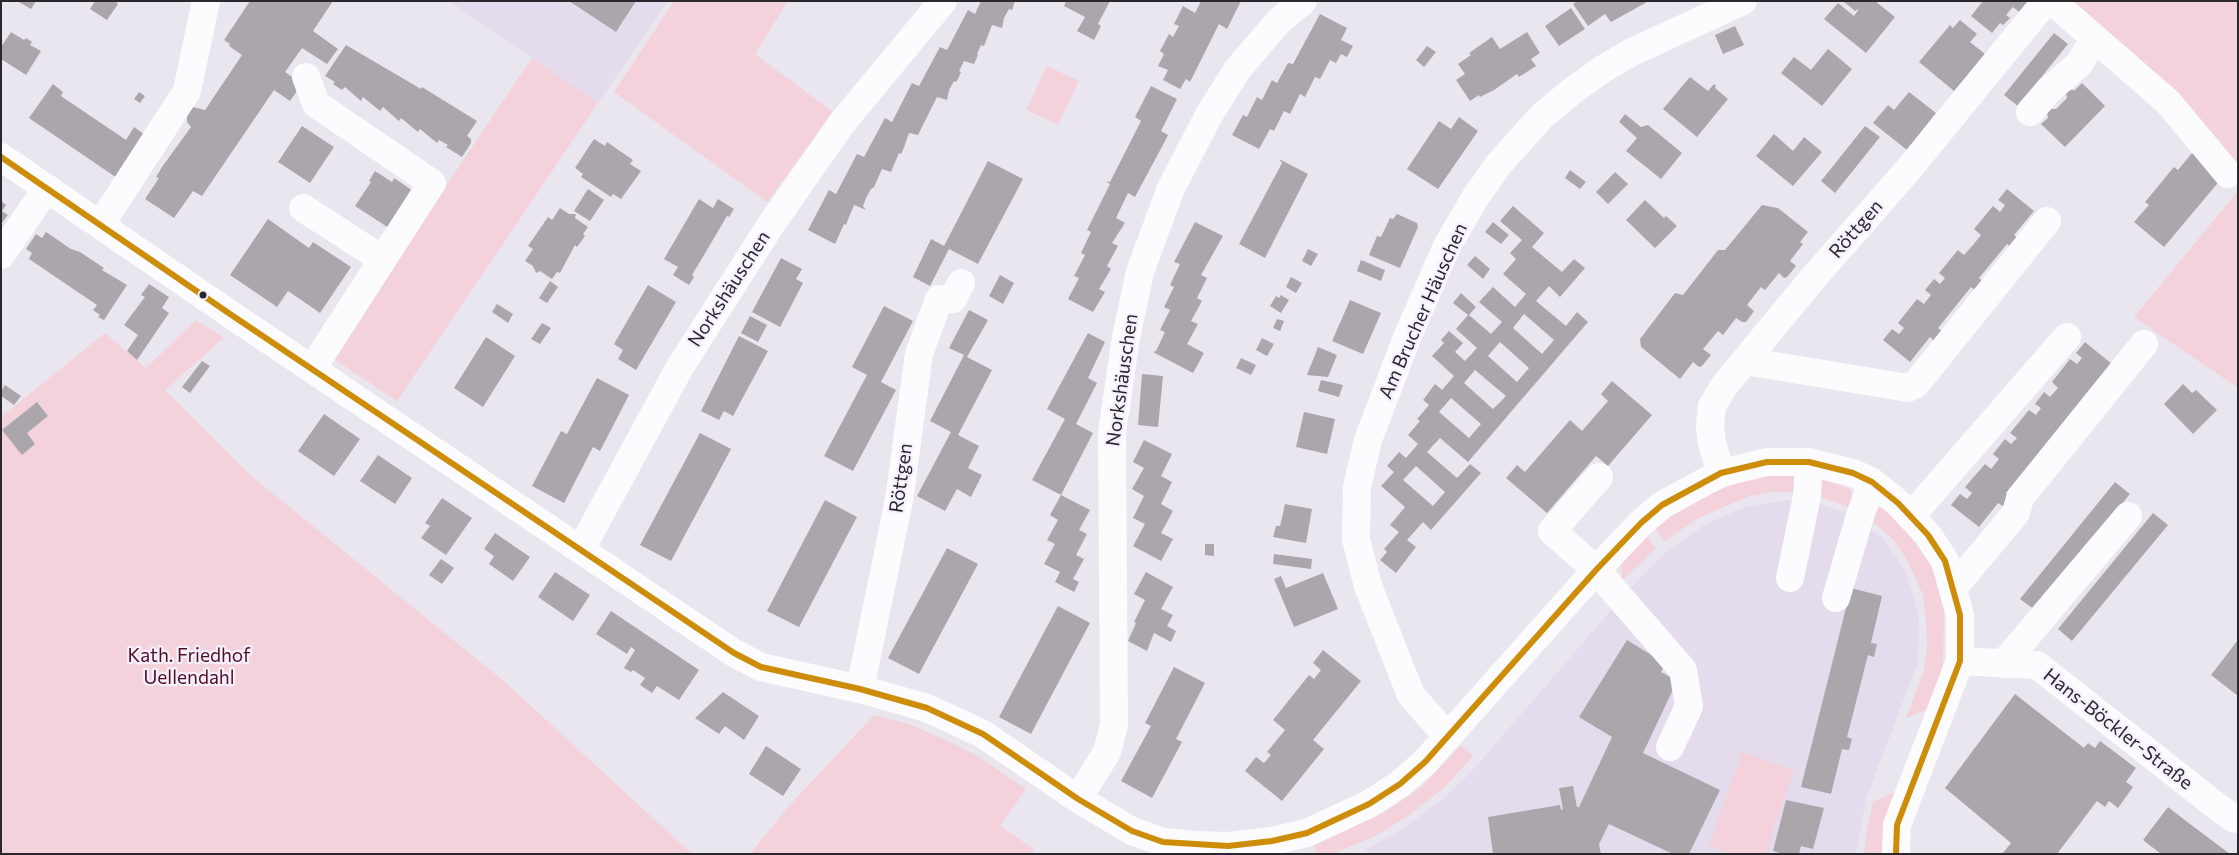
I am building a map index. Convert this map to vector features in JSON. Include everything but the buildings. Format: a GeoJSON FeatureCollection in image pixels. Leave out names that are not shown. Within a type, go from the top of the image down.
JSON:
{"type":"FeatureCollection","features":[{"type":"Feature","properties":{"kind":"street"},"geometry":{"type":"LineString","coordinates":[[101,224],[187,91],[206,1]]}},
{"type":"Feature","properties":{"kind":"street","name":"Norkshäuschen"},"geometry":{"type":"LineString","coordinates":[[581,549],[680,367],[770,226],[842,123],[943,1]]}},
{"type":"Feature","properties":{"kind":"street","name":"Norkshäuschen"},"geometry":{"type":"LineString","coordinates":[[1078,799],[1107,752],[1114,725],[1112,433],[1126,337],[1140,272],[1171,188],[1209,115],[1236,70],[1279,21],[1303,1]]}},
{"type":"Feature","properties":{"kind":"street","name":"Am Brucher Häuschen"},"geometry":{"type":"LineString","coordinates":[[1448,738],[1411,694],[1368,586],[1356,539],[1357,487],[1368,440],[1408,335],[1447,246],[1474,198],[1499,164],[1542,116],[1603,69],[1632,52],[1743,1]]}},
{"type":"Feature","properties":{"kind":"street","name":"Röttgen"},"geometry":{"type":"LineString","coordinates":[[1722,473],[1712,443],[1712,406],[1724,386],[1814,277],[1908,170],[2046,1]]}},
{"type":"Feature","properties":{"kind":"street"},"geometry":{"type":"LineString","coordinates":[[2052,1],[2168,102],[2228,174]]}},
{"type":"Feature","properties":{"kind":"street"},"geometry":{"type":"LineString","coordinates":[[2030,112],[2078,64],[2094,39]]}},
{"type":"Feature","properties":{"kind":"street"},"geometry":{"type":"LineString","coordinates":[[306,77],[316,104],[432,183],[312,369]]}},
{"type":"Feature","properties":{"kind":"street"},"geometry":{"type":"LineString","coordinates":[[1,157],[734,653],[761,667],[860,689],[927,708],[983,734],[1078,799],[1132,831],[1163,842],[1272,848],[1369,804],[1400,784],[1426,762],[1596,570],[1641,523],[1662,505],[1722,473],[1767,462],[1810,462],[1853,473],[1872,482],[1911,516],[1928,535],[1945,561],[1954,587],[1960,615],[1960,661],[1897,825],[1896,854]]}},
{"type":"Feature","properties":{"kind":"street"},"geometry":{"type":"LineString","coordinates":[[1,255],[47,188]]}},
{"type":"Feature","properties":{"kind":"street"},"geometry":{"type":"LineString","coordinates":[[303,208],[382,259]]}},
{"type":"Feature","properties":{"kind":"street"},"geometry":{"type":"LineString","coordinates":[[1745,361],[1908,388],[1916,384],[2047,221]]}},
{"type":"Feature","properties":{"kind":"street","name":"Röttgen"},"geometry":{"type":"LineString","coordinates":[[860,689],[899,500],[918,354],[940,299],[952,299],[962,283]]}},
{"type":"Feature","properties":{"kind":"street"},"geometry":{"type":"LineString","coordinates":[[1911,516],[2067,337]]}},
{"type":"Feature","properties":{"kind":"street"},"geometry":{"type":"LineString","coordinates":[[1954,587],[2016,513],[2020,498],[2144,344]]}},
{"type":"Feature","properties":{"kind":"street"},"geometry":{"type":"LineString","coordinates":[[1790,578],[1807,496],[1810,462]]}},
{"type":"Feature","properties":{"kind":"street"},"geometry":{"type":"LineString","coordinates":[[1599,477],[1552,531],[1596,570],[1683,670],[1689,706],[1670,747]]}},
{"type":"Feature","properties":{"kind":"street"},"geometry":{"type":"LineString","coordinates":[[1836,598],[1872,482]]}},
{"type":"Feature","properties":{"kind":"street"},"geometry":{"type":"LineString","coordinates":[[2003,664],[2128,516]]}},
{"type":"Feature","properties":{"kind":"street","name":"Hans-Böckler-Straße"},"geometry":{"type":"LineString","coordinates":[[1960,661],[2036,665],[2214,804],[2233,818],[2238,819]]}},
{"type":"Feature","properties":{"kind":"shaded area"},"geometry":{"type":"Polygon","coordinates":[[[449,1],[668,1],[598,103],[449,1]]]}},
{"type":"Feature","properties":{"kind":"shaded area"},"geometry":{"type":"Polygon","coordinates":[[[1791,500],[1820,504],[1854,516],[1882,538],[1906,571],[1919,617],[1918,662],[1866,799],[1856,854],[1370,854],[1365,850],[1399,831],[1439,802],[1471,772],[1631,587],[1663,554],[1704,525],[1747,506],[1791,500]]]}},
{"type":"Feature","properties":{"kind":"green space"},"geometry":{"type":"Polygon","coordinates":[[[674,1],[788,1],[755,54],[833,112],[767,202],[614,92],[674,1]]]}},
{"type":"Feature","properties":{"kind":"green space"},"geometry":{"type":"Polygon","coordinates":[[[2049,1],[2238,1],[2238,168],[2049,1]]]}},
{"type":"Feature","properties":{"kind":"green space"},"geometry":{"type":"Polygon","coordinates":[[[532,58],[598,103],[397,401],[331,357],[532,58]]]}},
{"type":"Feature","properties":{"kind":"green space"},"geometry":{"type":"Polygon","coordinates":[[[1047,66],[1079,81],[1058,125],[1026,110],[1047,66]]]}},
{"type":"Feature","properties":{"kind":"green space"},"geometry":{"type":"Polygon","coordinates":[[[2238,191],[2238,388],[2134,317],[2238,191]]]}},
{"type":"Feature","properties":{"kind":"green space","name":"Kath. Friedhof Uellendahl"},"geometry":{"type":"Polygon","coordinates":[[[196,320],[224,338],[165,390],[249,474],[505,682],[692,854],[1,854],[1,417],[105,333],[146,368],[196,320]]]}},
{"type":"Feature","properties":{"kind":"green space"},"geometry":{"type":"Polygon","coordinates":[[[1769,476],[1796,476],[1798,492],[1772,492],[1750,496],[1700,517],[1665,541],[1654,528],[1705,496],[1740,482],[1769,476]]]}},
{"type":"Feature","properties":{"kind":"green space"},"geometry":{"type":"Polygon","coordinates":[[[1821,479],[1850,489],[1854,509],[1815,495],[1821,479]]]}},
{"type":"Feature","properties":{"kind":"green space"},"geometry":{"type":"Polygon","coordinates":[[[1881,507],[1900,523],[1929,562],[1939,585],[1944,609],[1943,661],[1929,709],[1906,718],[1924,670],[1927,647],[1923,595],[1906,558],[1892,538],[1865,516],[1881,507]]]}},
{"type":"Feature","properties":{"kind":"green space"},"geometry":{"type":"Polygon","coordinates":[[[1646,536],[1656,548],[1623,580],[1620,560],[1646,536]]]}},
{"type":"Feature","properties":{"kind":"green space"},"geometry":{"type":"Polygon","coordinates":[[[874,715],[909,724],[944,739],[978,756],[1026,789],[1000,826],[1035,850],[1032,854],[750,854],[788,807],[874,715]]]}},
{"type":"Feature","properties":{"kind":"green space"},"geometry":{"type":"Polygon","coordinates":[[[1461,745],[1473,756],[1445,787],[1408,816],[1375,836],[1333,854],[1317,854],[1313,844],[1385,812],[1420,788],[1461,745]]]}},
{"type":"Feature","properties":{"kind":"green space"},"geometry":{"type":"Polygon","coordinates":[[[1742,752],[1794,770],[1765,854],[1731,854],[1709,846],[1742,752]]]}},
{"type":"Feature","properties":{"kind":"green space"},"geometry":{"type":"Polygon","coordinates":[[[1895,792],[1887,819],[1882,854],[1864,854],[1873,802],[1895,792]]]}},
{"type":"Feature","properties":{"kind":"transit line"},"geometry":{"type":"LineString","coordinates":[[1,157],[230,314],[734,653],[761,667],[860,689],[927,708],[983,734],[1078,799],[1132,831],[1163,842],[1228,846],[1272,841],[1307,833],[1369,804],[1400,784],[1425,762],[1596,570],[1641,523],[1662,505],[1721,473],[1767,462],[1809,462],[1853,473],[1872,482],[1898,503],[1928,535],[1945,561],[1960,615],[1960,661],[1897,825],[1896,854]]}}]}
